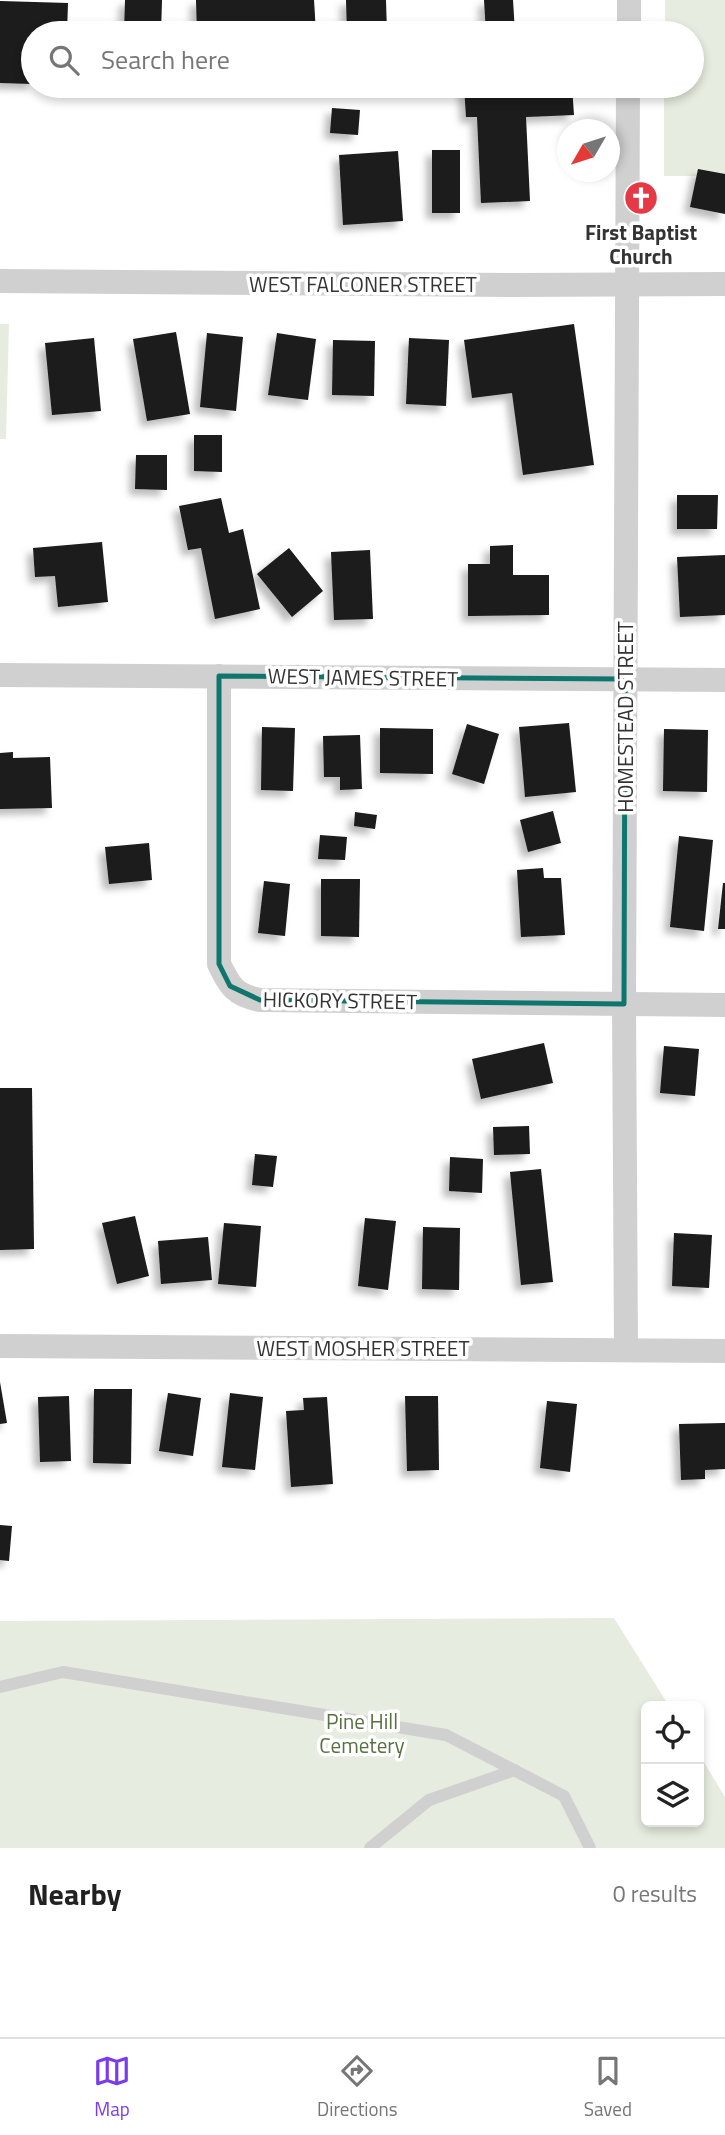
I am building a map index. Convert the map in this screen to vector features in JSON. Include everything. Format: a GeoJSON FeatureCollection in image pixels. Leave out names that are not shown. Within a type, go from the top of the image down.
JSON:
{"type":"FeatureCollection","features":[{"type":"Feature","properties":{"kind":"street"},"geometry":{"type":"LineString","coordinates":[[629,0],[629,21]]}},
{"type":"Feature","properties":{"kind":"street","name":"HOMESTEAD STREET"},"geometry":{"type":"LineString","coordinates":[[626,1349],[624,1004],[628,98]]}},
{"type":"Feature","properties":{"kind":"street","name":"WEST FALCONER STREET"},"geometry":{"type":"LineString","coordinates":[[0,281],[725,284]]}},
{"type":"Feature","properties":{"kind":"street","name":"WEST JAMES STREET"},"geometry":{"type":"LineString","coordinates":[[0,675],[725,680]]}},
{"type":"Feature","properties":{"kind":"street","name":"HICKORY STREET"},"geometry":{"type":"LineString","coordinates":[[219,676],[219,964],[230,986],[244,997],[260,1000],[725,1005]]}},
{"type":"Feature","properties":{"kind":"street","name":"WEST MOSHER STREET"},"geometry":{"type":"LineString","coordinates":[[0,1346],[725,1351]]}},
{"type":"Feature","properties":{"kind":"lane"},"geometry":{"type":"LineString","coordinates":[[0,1687],[63,1672],[446,1735],[564,1796],[590,1848]]}},
{"type":"Feature","properties":{"kind":"lane"},"geometry":{"type":"LineString","coordinates":[[370,1848],[429,1800],[515,1770]]}},
{"type":"Feature","properties":{"kind":"highlighted area"},"geometry":{"type":"Polygon","coordinates":[[[219,676],[625,679],[624,1004],[260,1000],[230,986],[219,964],[219,676]]]}},
{"type":"Feature","properties":{"kind":"green space"},"geometry":{"type":"Polygon","coordinates":[[[665,0],[725,0],[725,176],[664,176],[664,98],[704,98],[704,21],[665,21],[665,0]]]}},
{"type":"Feature","properties":{"kind":"green space"},"geometry":{"type":"Polygon","coordinates":[[[0,324],[9,324],[6,439],[0,439],[0,324]]]}},
{"type":"Feature","properties":{"kind":"green space","name":"Pine Hill Cemetery"},"geometry":{"type":"Polygon","coordinates":[[[614,1618],[666,1701],[641,1701],[641,1827],[704,1827],[704,1762],[725,1797],[725,1848],[0,1848],[0,1621],[614,1618]]]}},
{"type":"Feature","properties":{"kind":"building"},"geometry":{"type":"Polygon","coordinates":[[[125,0],[162,0],[161,21],[124,21],[125,0]]]}},
{"type":"Feature","properties":{"kind":"building"},"geometry":{"type":"Polygon","coordinates":[[[196,0],[314,0],[315,21],[197,21],[196,0]]]}},
{"type":"Feature","properties":{"kind":"building"},"geometry":{"type":"Polygon","coordinates":[[[346,0],[386,0],[387,21],[347,21],[346,0]]]}},
{"type":"Feature","properties":{"kind":"building"},"geometry":{"type":"Polygon","coordinates":[[[484,0],[513,0],[514,21],[485,21],[484,0]]]}},
{"type":"Feature","properties":{"kind":"building"},"geometry":{"type":"Polygon","coordinates":[[[0,1],[68,3],[67,21],[21,21],[21,84],[0,83],[0,1]]]}},
{"type":"Feature","properties":{"kind":"building"},"geometry":{"type":"Polygon","coordinates":[[[465,98],[573,98],[574,115],[526,117],[530,201],[481,203],[477,117],[466,117],[465,98]]]}},
{"type":"Feature","properties":{"kind":"building"},"geometry":{"type":"Polygon","coordinates":[[[332,108],[360,110],[358,135],[330,133],[332,108]]]}},
{"type":"Feature","properties":{"kind":"building"},"geometry":{"type":"Polygon","coordinates":[[[432,150],[460,150],[460,213],[432,213],[432,150]]]}},
{"type":"Feature","properties":{"kind":"building"},"geometry":{"type":"Polygon","coordinates":[[[398,151],[403,221],[343,225],[339,155],[398,151]]]}},
{"type":"Feature","properties":{"kind":"building"},"geometry":{"type":"Polygon","coordinates":[[[698,169],[725,174],[725,214],[690,207],[698,169]]]}},
{"type":"Feature","properties":{"kind":"building"},"geometry":{"type":"Polygon","coordinates":[[[574,324],[594,465],[523,475],[512,393],[472,398],[464,340],[574,324]]]}},
{"type":"Feature","properties":{"kind":"building"},"geometry":{"type":"Polygon","coordinates":[[[176,332],[190,414],[147,421],[133,339],[176,332]]]}},
{"type":"Feature","properties":{"kind":"building"},"geometry":{"type":"Polygon","coordinates":[[[207,333],[243,337],[236,411],[200,407],[207,333]]]}},
{"type":"Feature","properties":{"kind":"building"},"geometry":{"type":"Polygon","coordinates":[[[277,333],[316,339],[308,400],[268,395],[277,333]]]}},
{"type":"Feature","properties":{"kind":"building"},"geometry":{"type":"Polygon","coordinates":[[[94,338],[101,411],[52,415],[45,343],[94,338]]]}},
{"type":"Feature","properties":{"kind":"building"},"geometry":{"type":"Polygon","coordinates":[[[409,338],[449,340],[446,406],[406,404],[409,338]]]}},
{"type":"Feature","properties":{"kind":"building"},"geometry":{"type":"Polygon","coordinates":[[[333,340],[375,341],[374,396],[332,395],[333,340]]]}},
{"type":"Feature","properties":{"kind":"building"},"geometry":{"type":"Polygon","coordinates":[[[194,435],[222,435],[222,472],[194,471],[194,435]]]}},
{"type":"Feature","properties":{"kind":"building"},"geometry":{"type":"Polygon","coordinates":[[[136,455],[167,455],[167,490],[135,489],[136,455]]]}},
{"type":"Feature","properties":{"kind":"building"},"geometry":{"type":"Polygon","coordinates":[[[677,495],[718,495],[717,529],[677,529],[677,495]]]}},
{"type":"Feature","properties":{"kind":"building"},"geometry":{"type":"Polygon","coordinates":[[[221,498],[229,533],[243,529],[260,609],[215,619],[201,548],[188,550],[179,506],[221,498]]]}},
{"type":"Feature","properties":{"kind":"building"},"geometry":{"type":"Polygon","coordinates":[[[102,542],[108,602],[58,607],[55,576],[35,577],[33,548],[102,542]]]}},
{"type":"Feature","properties":{"kind":"building"},"geometry":{"type":"Polygon","coordinates":[[[513,545],[513,575],[549,575],[549,615],[468,616],[468,564],[490,564],[490,546],[513,545]]]}},
{"type":"Feature","properties":{"kind":"building"},"geometry":{"type":"Polygon","coordinates":[[[289,548],[323,591],[292,617],[257,574],[289,548]]]}},
{"type":"Feature","properties":{"kind":"building"},"geometry":{"type":"Polygon","coordinates":[[[370,550],[373,619],[334,620],[331,552],[370,550]]]}},
{"type":"Feature","properties":{"kind":"building"},"geometry":{"type":"Polygon","coordinates":[[[725,555],[725,615],[680,617],[677,557],[725,555]]]}},
{"type":"Feature","properties":{"kind":"building"},"geometry":{"type":"Polygon","coordinates":[[[569,723],[576,792],[525,797],[519,727],[569,723]]]}},
{"type":"Feature","properties":{"kind":"building"},"geometry":{"type":"Polygon","coordinates":[[[467,724],[499,734],[484,784],[452,774],[467,724]]]}},
{"type":"Feature","properties":{"kind":"building"},"geometry":{"type":"Polygon","coordinates":[[[262,727],[295,728],[293,791],[261,790],[262,727]]]}},
{"type":"Feature","properties":{"kind":"building"},"geometry":{"type":"Polygon","coordinates":[[[380,728],[433,729],[433,774],[380,773],[380,728]]]}},
{"type":"Feature","properties":{"kind":"building"},"geometry":{"type":"Polygon","coordinates":[[[664,729],[708,730],[707,792],[663,791],[664,729]]]}},
{"type":"Feature","properties":{"kind":"building"},"geometry":{"type":"Polygon","coordinates":[[[360,735],[362,789],[340,790],[340,777],[324,777],[323,736],[360,735]]]}},
{"type":"Feature","properties":{"kind":"building"},"geometry":{"type":"Polygon","coordinates":[[[13,752],[13,758],[50,757],[52,808],[0,809],[0,753],[13,752]]]}},
{"type":"Feature","properties":{"kind":"building"},"geometry":{"type":"Polygon","coordinates":[[[553,811],[561,843],[528,852],[520,820],[553,811]]]}},
{"type":"Feature","properties":{"kind":"building"},"geometry":{"type":"Polygon","coordinates":[[[355,812],[377,815],[375,829],[354,826],[355,812]]]}},
{"type":"Feature","properties":{"kind":"building"},"geometry":{"type":"Polygon","coordinates":[[[320,835],[347,837],[345,860],[318,859],[320,835]]]}},
{"type":"Feature","properties":{"kind":"building"},"geometry":{"type":"Polygon","coordinates":[[[679,836],[713,840],[704,931],[670,927],[679,836]]]}},
{"type":"Feature","properties":{"kind":"building"},"geometry":{"type":"Polygon","coordinates":[[[149,843],[152,880],[109,884],[105,847],[149,843]]]}},
{"type":"Feature","properties":{"kind":"building"},"geometry":{"type":"Polygon","coordinates":[[[543,868],[544,878],[561,878],[565,935],[521,937],[517,870],[543,868]]]}},
{"type":"Feature","properties":{"kind":"building"},"geometry":{"type":"Polygon","coordinates":[[[321,879],[360,879],[359,937],[321,936],[321,879]]]}},
{"type":"Feature","properties":{"kind":"building"},"geometry":{"type":"Polygon","coordinates":[[[264,881],[290,884],[285,936],[258,933],[264,881]]]}},
{"type":"Feature","properties":{"kind":"building"},"geometry":{"type":"Polygon","coordinates":[[[723,883],[725,929],[718,929],[723,883]]]}},
{"type":"Feature","properties":{"kind":"building"},"geometry":{"type":"Polygon","coordinates":[[[544,1043],[553,1083],[481,1099],[472,1059],[544,1043]]]}},
{"type":"Feature","properties":{"kind":"building"},"geometry":{"type":"Polygon","coordinates":[[[664,1046],[699,1049],[695,1096],[660,1093],[664,1046]]]}},
{"type":"Feature","properties":{"kind":"building"},"geometry":{"type":"Polygon","coordinates":[[[0,1088],[32,1088],[34,1249],[0,1250],[0,1088]]]}},
{"type":"Feature","properties":{"kind":"building"},"geometry":{"type":"Polygon","coordinates":[[[529,1126],[530,1154],[494,1155],[493,1127],[529,1126]]]}},
{"type":"Feature","properties":{"kind":"building"},"geometry":{"type":"Polygon","coordinates":[[[255,1154],[277,1156],[273,1187],[252,1185],[255,1154]]]}},
{"type":"Feature","properties":{"kind":"building"},"geometry":{"type":"Polygon","coordinates":[[[450,1157],[483,1159],[482,1193],[449,1191],[450,1157]]]}},
{"type":"Feature","properties":{"kind":"building"},"geometry":{"type":"Polygon","coordinates":[[[541,1169],[553,1282],[521,1285],[510,1172],[541,1169]]]}},
{"type":"Feature","properties":{"kind":"building"},"geometry":{"type":"Polygon","coordinates":[[[135,1216],[149,1276],[117,1284],[102,1223],[135,1216]]]}},
{"type":"Feature","properties":{"kind":"building"},"geometry":{"type":"Polygon","coordinates":[[[365,1218],[396,1221],[388,1290],[358,1286],[365,1218]]]}},
{"type":"Feature","properties":{"kind":"building"},"geometry":{"type":"Polygon","coordinates":[[[224,1223],[261,1226],[256,1287],[218,1284],[224,1223]]]}},
{"type":"Feature","properties":{"kind":"building"},"geometry":{"type":"Polygon","coordinates":[[[423,1227],[460,1228],[459,1290],[422,1289],[423,1227]]]}},
{"type":"Feature","properties":{"kind":"building"},"geometry":{"type":"Polygon","coordinates":[[[674,1233],[712,1235],[709,1288],[672,1286],[674,1233]]]}},
{"type":"Feature","properties":{"kind":"building"},"geometry":{"type":"Polygon","coordinates":[[[208,1237],[212,1280],[161,1284],[158,1241],[208,1237]]]}},
{"type":"Feature","properties":{"kind":"building"},"geometry":{"type":"Polygon","coordinates":[[[0,1382],[7,1423],[0,1424],[0,1382]]]}},
{"type":"Feature","properties":{"kind":"building"},"geometry":{"type":"Polygon","coordinates":[[[94,1389],[132,1389],[131,1464],[93,1463],[94,1389]]]}},
{"type":"Feature","properties":{"kind":"building"},"geometry":{"type":"Polygon","coordinates":[[[168,1393],[201,1398],[193,1456],[159,1451],[168,1393]]]}},
{"type":"Feature","properties":{"kind":"building"},"geometry":{"type":"Polygon","coordinates":[[[230,1393],[263,1397],[255,1470],[222,1467],[230,1393]]]}},
{"type":"Feature","properties":{"kind":"building"},"geometry":{"type":"Polygon","coordinates":[[[69,1396],[71,1461],[40,1462],[38,1397],[69,1396]]]}},
{"type":"Feature","properties":{"kind":"building"},"geometry":{"type":"Polygon","coordinates":[[[405,1396],[438,1396],[439,1470],[407,1471],[405,1396]]]}},
{"type":"Feature","properties":{"kind":"building"},"geometry":{"type":"Polygon","coordinates":[[[327,1397],[333,1484],[291,1487],[286,1411],[304,1410],[303,1398],[327,1397]]]}},
{"type":"Feature","properties":{"kind":"building"},"geometry":{"type":"Polygon","coordinates":[[[547,1401],[577,1404],[570,1472],[540,1468],[547,1401]]]}},
{"type":"Feature","properties":{"kind":"building"},"geometry":{"type":"Polygon","coordinates":[[[725,1423],[725,1469],[705,1470],[705,1479],[681,1480],[679,1424],[725,1423]]]}},
{"type":"Feature","properties":{"kind":"building"},"geometry":{"type":"Polygon","coordinates":[[[0,1525],[12,1526],[9,1561],[0,1560],[0,1525]]]}},
{"type":"Feature","properties":{"kind":"place","name":"First Baptist Church"},"geometry":{"type":"Point","coordinates":[641,198]}}]}
